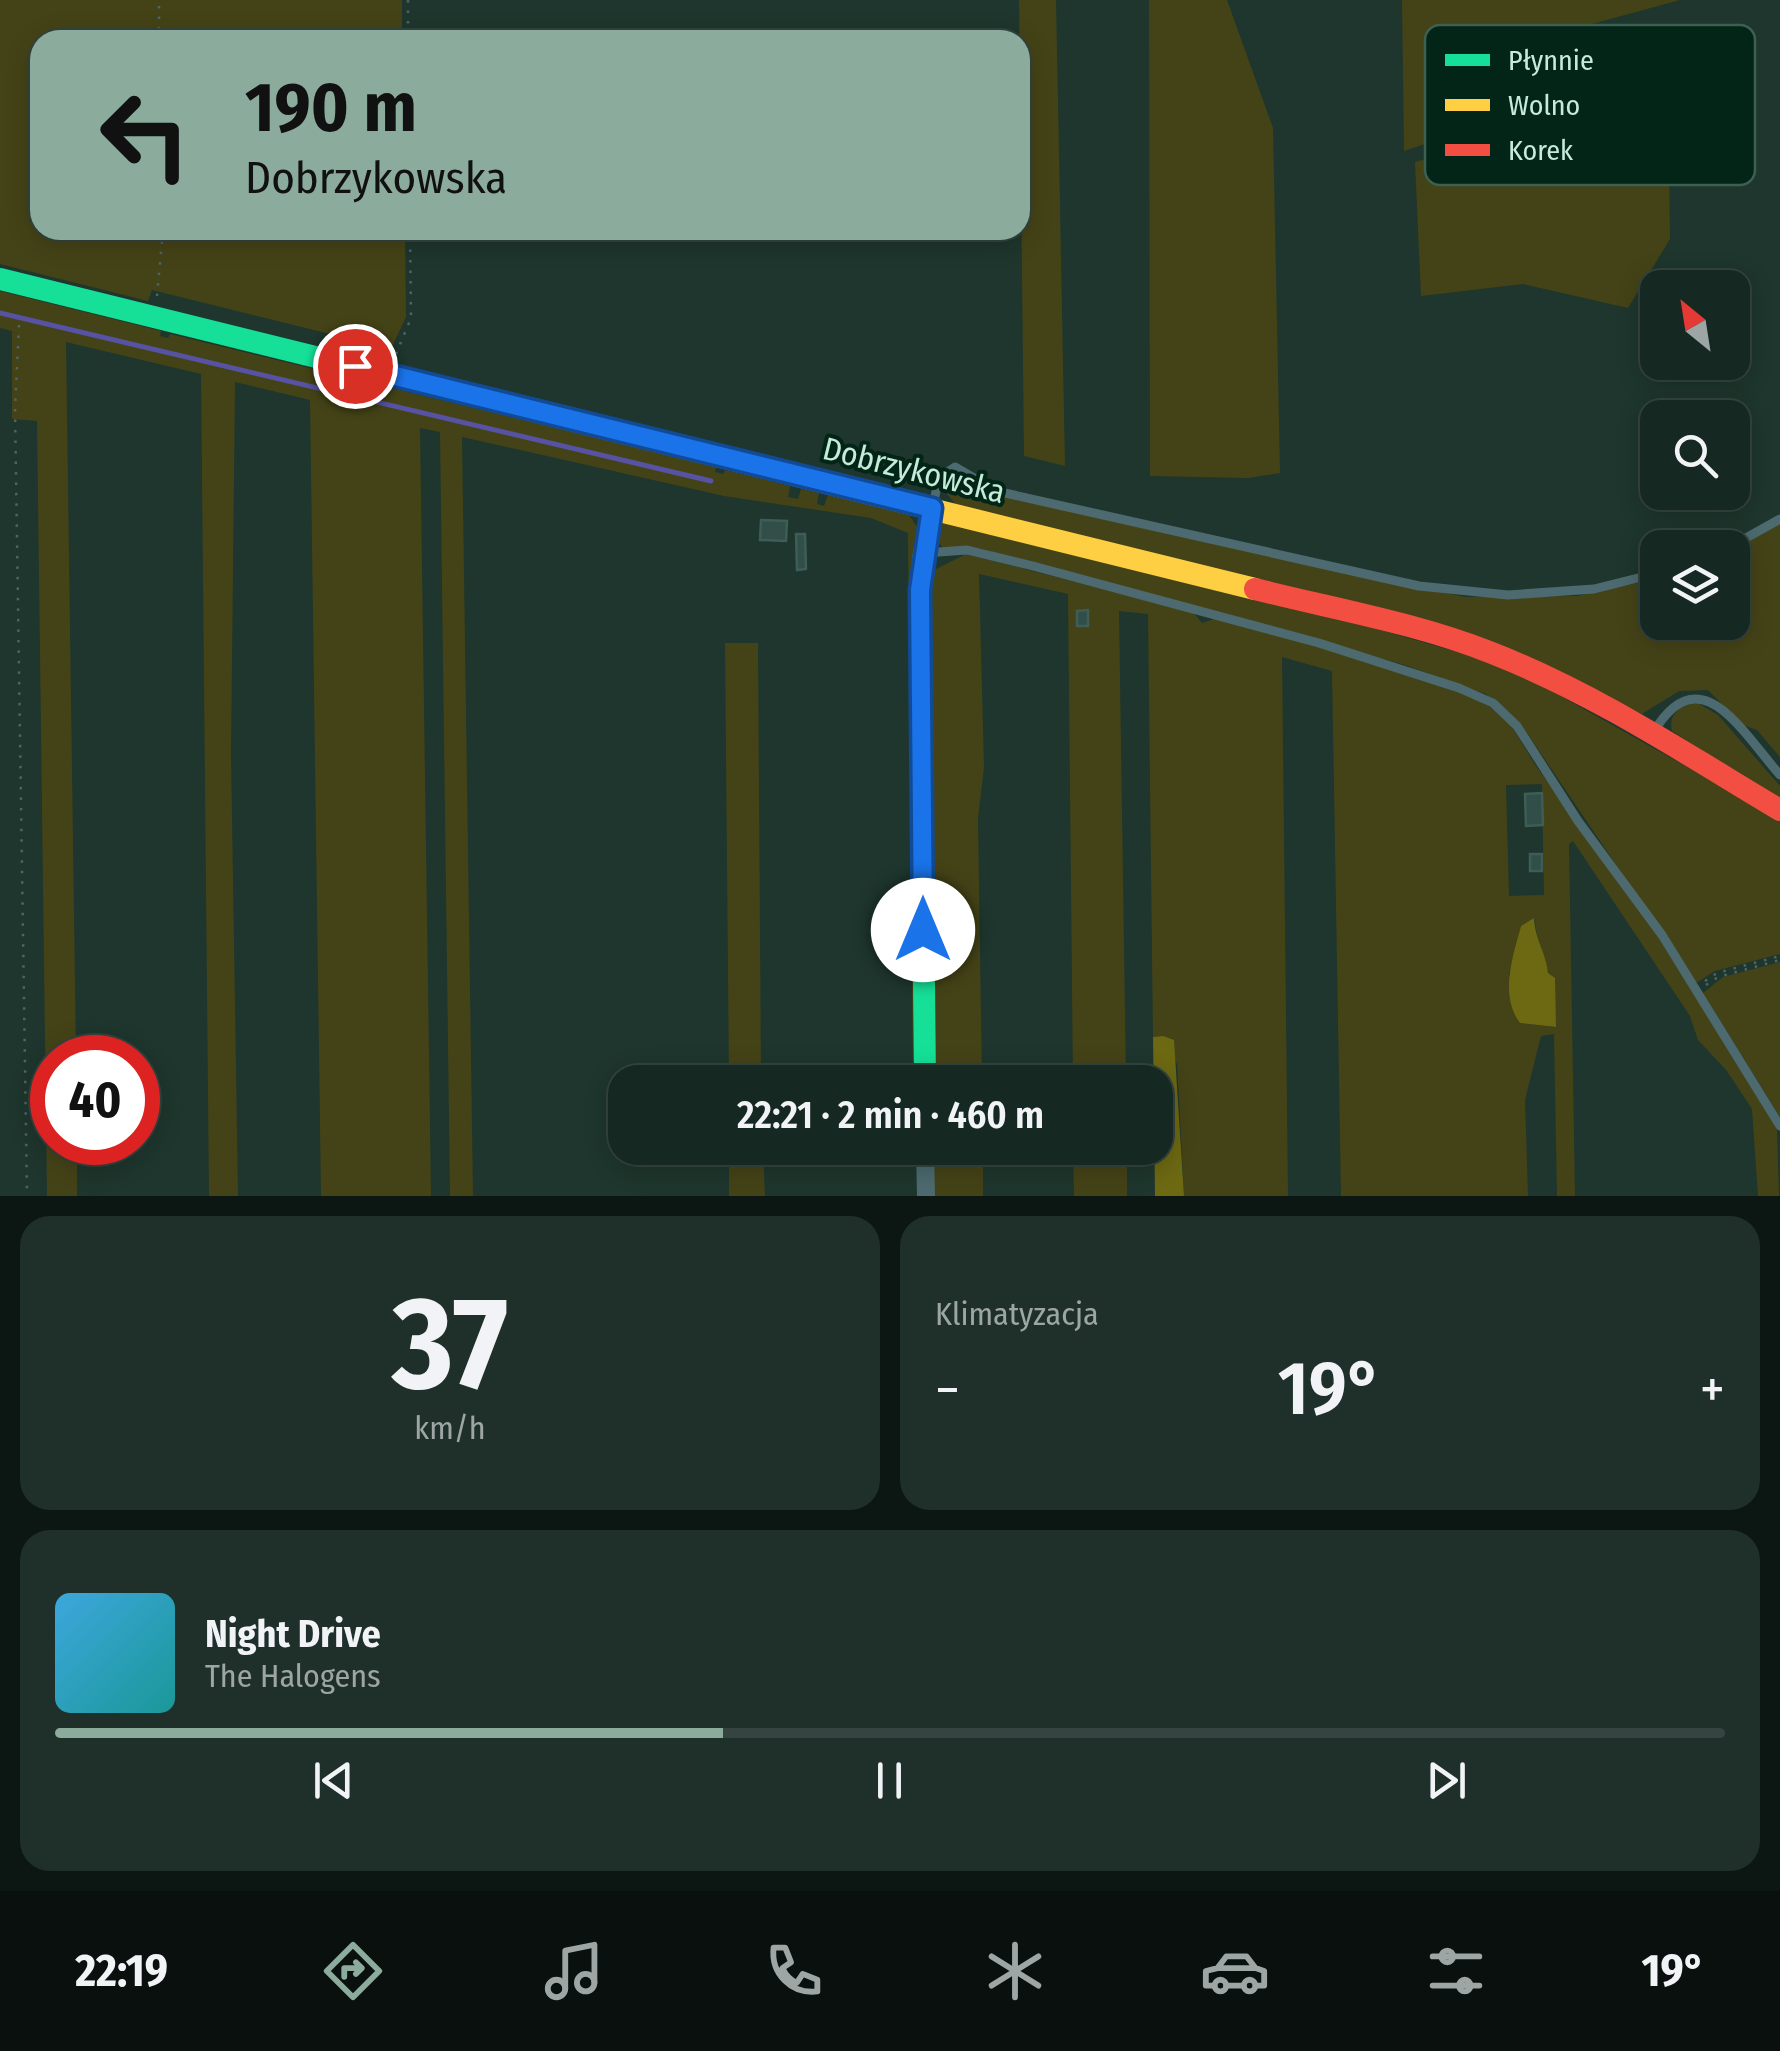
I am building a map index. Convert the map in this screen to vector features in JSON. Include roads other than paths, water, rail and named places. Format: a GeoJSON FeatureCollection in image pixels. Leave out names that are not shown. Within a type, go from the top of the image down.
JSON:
{"type":"FeatureCollection","features":[{"type":"Feature","properties":{"kind":"main road","name":"Dobrzykowska"},"geometry":{"type":"LineString","coordinates":[[0,278],[1466,642],[1540,673],[1780,810]]}},
{"type":"Feature","properties":{"kind":"main road"},"geometry":{"type":"LineString","coordinates":[[924,554],[920,609],[925,1065]]}},
{"type":"Feature","properties":{"kind":"street"},"geometry":{"type":"LineString","coordinates":[[926,1165],[926,1196]]}},
{"type":"Feature","properties":{"kind":"lane"},"geometry":{"type":"LineString","coordinates":[[1640,578],[1594,589],[1508,595],[1419,586],[996,491],[955,468],[940,476],[924,554],[967,550],[1033,566],[1319,642],[1483,698],[1512,719],[1696,989],[1780,1126]]}},
{"type":"Feature","properties":{"kind":"lane"},"geometry":{"type":"LineString","coordinates":[[1750,536],[1780,520]]}},
{"type":"Feature","properties":{"kind":"lane"},"geometry":{"type":"LineString","coordinates":[[1652,735],[1674,702],[1687,697],[1704,698],[1721,709],[1780,775]]}},
{"type":"Feature","properties":{"kind":"waterway"},"geometry":{"type":"LineString","coordinates":[[0,313],[711,481]]}}]}
